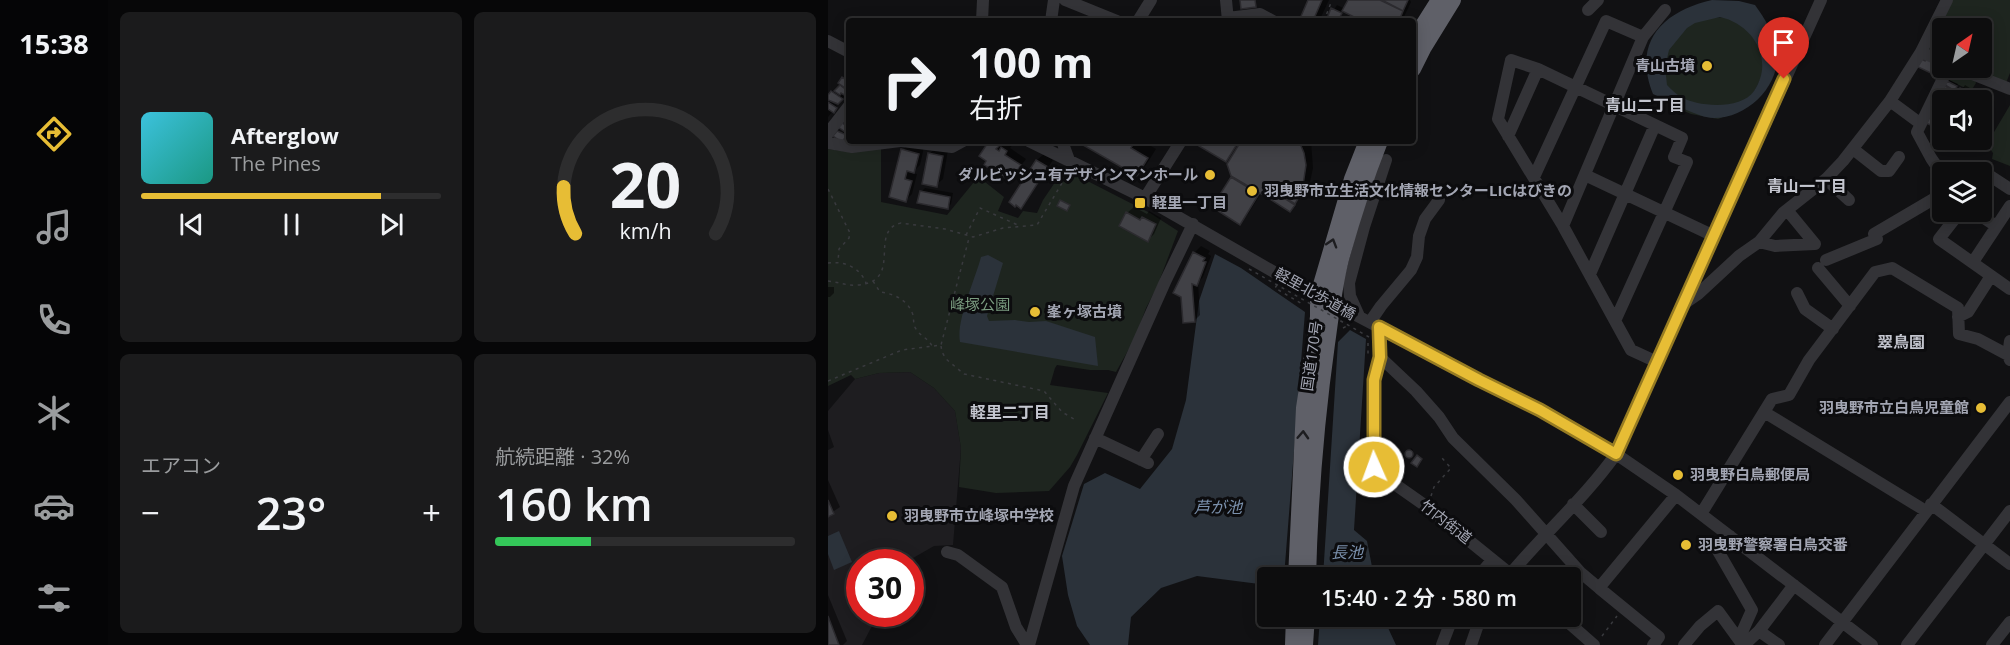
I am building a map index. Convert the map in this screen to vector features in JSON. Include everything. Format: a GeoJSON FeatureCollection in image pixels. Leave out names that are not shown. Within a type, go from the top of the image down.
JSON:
{"type":"FeatureCollection","features":[{"type":"Feature","properties":{"kind":"highway"},"geometry":{"type":"LineString","coordinates":[[1416,36],[1439,0]]}},
{"type":"Feature","properties":{"kind":"highway"},"geometry":{"type":"LineString","coordinates":[[1416,63],[1453,0]]}},
{"type":"Feature","properties":{"kind":"highway","name":"国道170号"},"geometry":{"type":"LineString","coordinates":[[1309,567],[1317,409],[1326,299],[1352,179],[1366,144]]}},
{"type":"Feature","properties":{"kind":"highway","name":"国道170号"},"geometry":{"type":"LineString","coordinates":[[1297,567],[1304,408],[1317,316],[1341,260],[1364,182],[1379,144]]}},
{"type":"Feature","properties":{"kind":"highway"},"geometry":{"type":"LineString","coordinates":[[1293,645],[1294,627]]}},
{"type":"Feature","properties":{"kind":"highway"},"geometry":{"type":"LineString","coordinates":[[1305,645],[1306,627]]}},
{"type":"Feature","properties":{"kind":"street"},"geometry":{"type":"LineString","coordinates":[[982,18],[983,0]]}},
{"type":"Feature","properties":{"kind":"street"},"geometry":{"type":"LineString","coordinates":[[1051,18],[1054,0]]}},
{"type":"Feature","properties":{"kind":"street"},"geometry":{"type":"LineString","coordinates":[[1065,0],[1080,3],[1111,18]]}},
{"type":"Feature","properties":{"kind":"street"},"geometry":{"type":"LineString","coordinates":[[1140,18],[1151,0]]}},
{"type":"Feature","properties":{"kind":"street"},"geometry":{"type":"LineString","coordinates":[[1226,0],[1228,18]]}},
{"type":"Feature","properties":{"kind":"street"},"geometry":{"type":"LineString","coordinates":[[1588,10],[1598,0]]}},
{"type":"Feature","properties":{"kind":"street"},"geometry":{"type":"LineString","coordinates":[[1518,567],[1602,473],[1616,454],[1821,0]]}},
{"type":"Feature","properties":{"kind":"street"},"geometry":{"type":"LineString","coordinates":[[1684,303],[1698,294],[1739,256],[1759,242],[1787,210],[1826,179],[1853,148],[1890,101],[1921,52],[1947,0]]}},
{"type":"Feature","properties":{"kind":"street"},"geometry":{"type":"LineString","coordinates":[[1563,226],[1643,37],[1665,10]]}},
{"type":"Feature","properties":{"kind":"street"},"geometry":{"type":"LineString","coordinates":[[1239,18],[1260,14],[1273,18]]}},
{"type":"Feature","properties":{"kind":"street"},"geometry":{"type":"LineString","coordinates":[[1534,177],[1606,21],[1643,37]]}},
{"type":"Feature","properties":{"kind":"street"},"geometry":{"type":"LineString","coordinates":[[828,41],[846,50]]}},
{"type":"Feature","properties":{"kind":"street"},"geometry":{"type":"LineString","coordinates":[[1921,52],[1932,57]]}},
{"type":"Feature","properties":{"kind":"street"},"geometry":{"type":"LineString","coordinates":[[1616,321],[1688,162],[1674,157],[1682,138],[1538,69],[1511,60],[1498,119],[1563,226],[1631,350],[1657,362]]}},
{"type":"Feature","properties":{"kind":"street"},"geometry":{"type":"LineString","coordinates":[[1508,136],[1538,69]]}},
{"type":"Feature","properties":{"kind":"street"},"geometry":{"type":"LineString","coordinates":[[1934,162],[1917,132],[1943,78]]}},
{"type":"Feature","properties":{"kind":"street"},"geometry":{"type":"LineString","coordinates":[[1971,78],[1980,84],[2010,90]]}},
{"type":"Feature","properties":{"kind":"street"},"geometry":{"type":"LineString","coordinates":[[1890,101],[1921,124]]}},
{"type":"Feature","properties":{"kind":"street"},"geometry":{"type":"LineString","coordinates":[[828,132],[846,110]]}},
{"type":"Feature","properties":{"kind":"street"},"geometry":{"type":"LineString","coordinates":[[1590,274],[1655,125]]}},
{"type":"Feature","properties":{"kind":"street"},"geometry":{"type":"LineString","coordinates":[[828,143],[852,147],[876,144]]}},
{"type":"Feature","properties":{"kind":"street"},"geometry":{"type":"LineString","coordinates":[[926,144],[952,147],[958,144]]}},
{"type":"Feature","properties":{"kind":"street"},"geometry":{"type":"LineString","coordinates":[[1034,144],[1070,165],[1146,198],[1326,299],[1540,410],[1616,454],[1676,495],[1872,645]]}},
{"type":"Feature","properties":{"kind":"street"},"geometry":{"type":"LineString","coordinates":[[1063,144],[1070,165]]}},
{"type":"Feature","properties":{"kind":"street"},"geometry":{"type":"LineString","coordinates":[[1146,198],[1179,144]]}},
{"type":"Feature","properties":{"kind":"street"},"geometry":{"type":"LineString","coordinates":[[1853,148],[1881,171],[1889,171],[1899,157]]}},
{"type":"Feature","properties":{"kind":"street","name":"竹内街道"},"geometry":{"type":"LineString","coordinates":[[1386,159],[1349,283],[1350,296],[1369,322],[1374,356],[1374,467],[1426,506],[1500,567]]}},
{"type":"Feature","properties":{"kind":"street"},"geometry":{"type":"LineString","coordinates":[[1585,175],[1714,236]]}},
{"type":"Feature","properties":{"kind":"street"},"geometry":{"type":"LineString","coordinates":[[1992,177],[2010,189]]}},
{"type":"Feature","properties":{"kind":"street"},"geometry":{"type":"LineString","coordinates":[[1826,179],[1849,200]]}},
{"type":"Feature","properties":{"kind":"street"},"geometry":{"type":"LineString","coordinates":[[1369,322],[1412,270],[1425,219],[1439,200]]}},
{"type":"Feature","properties":{"kind":"street"},"geometry":{"type":"LineString","coordinates":[[1850,306],[1822,264],[1877,239],[1874,234],[1932,200]]}},
{"type":"Feature","properties":{"kind":"street"},"geometry":{"type":"LineString","coordinates":[[1973,262],[2010,206]]}},
{"type":"Feature","properties":{"kind":"street"},"geometry":{"type":"LineString","coordinates":[[1759,242],[1775,246],[1815,244],[1787,210]]}},
{"type":"Feature","properties":{"kind":"street"},"geometry":{"type":"LineString","coordinates":[[1952,222],[1939,239],[2010,290]]}},
{"type":"Feature","properties":{"kind":"street"},"geometry":{"type":"LineString","coordinates":[[1990,222],[1996,226]]}},
{"type":"Feature","properties":{"kind":"street"},"geometry":{"type":"LineString","coordinates":[[1028,645],[1074,486],[1193,224]]}},
{"type":"Feature","properties":{"kind":"street"},"geometry":{"type":"LineString","coordinates":[[1701,514],[1772,399],[1789,395],[1809,360],[1875,272],[1892,268],[1958,308],[1959,334],[1978,339],[2009,358],[2010,341]]}},
{"type":"Feature","properties":{"kind":"street"},"geometry":{"type":"LineString","coordinates":[[1958,317],[1968,312],[1991,276]]}},
{"type":"Feature","properties":{"kind":"street"},"geometry":{"type":"LineString","coordinates":[[1797,293],[1805,309],[1833,329]]}},
{"type":"Feature","properties":{"kind":"street"},"geometry":{"type":"LineString","coordinates":[[1374,356],[1416,391],[1439,417],[1453,438],[1516,500],[1580,572],[1659,637],[1653,645]]}},
{"type":"Feature","properties":{"kind":"street"},"geometry":{"type":"LineString","coordinates":[[1825,645],[2010,402]]}},
{"type":"Feature","properties":{"kind":"street"},"geometry":{"type":"LineString","coordinates":[[1764,412],[1928,507],[2010,564]]}},
{"type":"Feature","properties":{"kind":"street"},"geometry":{"type":"LineString","coordinates":[[1095,438],[1145,461],[1158,434]]}},
{"type":"Feature","properties":{"kind":"street"},"geometry":{"type":"LineString","coordinates":[[1599,588],[1676,495]]}},
{"type":"Feature","properties":{"kind":"street"},"geometry":{"type":"LineString","coordinates":[[1573,504],[1601,532]]}},
{"type":"Feature","properties":{"kind":"street"},"geometry":{"type":"LineString","coordinates":[[1907,645],[2010,511]]}},
{"type":"Feature","properties":{"kind":"street"},"geometry":{"type":"LineString","coordinates":[[1730,536],[1718,551],[1752,610],[1742,643]]}},
{"type":"Feature","properties":{"kind":"street"},"geometry":{"type":"LineString","coordinates":[[947,552],[958,555],[1002,587],[1016,627],[1028,645]]}},
{"type":"Feature","properties":{"kind":"street"},"geometry":{"type":"LineString","coordinates":[[1486,567],[1492,560]]}},
{"type":"Feature","properties":{"kind":"street"},"geometry":{"type":"LineString","coordinates":[[1742,643],[1759,631],[1794,585]]}},
{"type":"Feature","properties":{"kind":"street"},"geometry":{"type":"LineString","coordinates":[[1684,645],[1700,626],[1718,611],[1742,643]]}},
{"type":"Feature","properties":{"kind":"street"},"geometry":{"type":"LineString","coordinates":[[1992,645],[2010,621]]}},
{"type":"Feature","properties":{"kind":"street"},"geometry":{"type":"LineString","coordinates":[[1442,645],[1449,627]]}},
{"type":"Feature","properties":{"kind":"street"},"geometry":{"type":"LineString","coordinates":[[1471,645],[1477,627]]}},
{"type":"Feature","properties":{"kind":"street"},"geometry":{"type":"LineString","coordinates":[[1578,627],[1598,640]]}},
{"type":"Feature","properties":{"kind":"street"},"geometry":{"type":"LineString","coordinates":[[1759,631],[1779,645]]}},
{"type":"Feature","properties":{"kind":"path"},"geometry":{"type":"LineString","coordinates":[[1325,18],[1332,0]]}},
{"type":"Feature","properties":{"kind":"path"},"geometry":{"type":"LineString","coordinates":[[828,281],[850,285],[867,284],[873,280],[882,270],[885,262],[888,230],[896,224],[945,229],[970,236],[978,236],[1003,228],[1037,225],[1070,165]]}},
{"type":"Feature","properties":{"kind":"path"},"geometry":{"type":"LineString","coordinates":[[828,189],[850,233],[839,249],[838,262]]}},
{"type":"Feature","properties":{"kind":"path"},"geometry":{"type":"LineString","coordinates":[[965,235],[980,208],[1020,226]]}},
{"type":"Feature","properties":{"kind":"path"},"geometry":{"type":"LineString","coordinates":[[970,236],[941,345],[942,352],[946,359],[964,374],[1044,391],[1062,412],[1074,419]]}},
{"type":"Feature","properties":{"kind":"path"},"geometry":{"type":"LineString","coordinates":[[828,263],[838,262],[862,273],[867,284]]}},
{"type":"Feature","properties":{"kind":"path","name":"軽里北歩道橋"},"geometry":{"type":"LineString","coordinates":[[1250,269],[1369,338],[1374,356]]}},
{"type":"Feature","properties":{"kind":"path"},"geometry":{"type":"LineString","coordinates":[[873,280],[880,292],[893,294],[907,304],[916,331],[929,340],[933,346]]}},
{"type":"Feature","properties":{"kind":"path"},"geometry":{"type":"LineString","coordinates":[[1277,285],[1275,288],[1305,305]]}},
{"type":"Feature","properties":{"kind":"path"},"geometry":{"type":"LineString","coordinates":[[1345,326],[1349,325]]}},
{"type":"Feature","properties":{"kind":"path"},"geometry":{"type":"LineString","coordinates":[[828,381],[902,350],[941,345]]}},
{"type":"Feature","properties":{"kind":"path"},"geometry":{"type":"LineString","coordinates":[[1426,506],[1434,487],[1451,468],[1442,457]]}},
{"type":"Feature","properties":{"kind":"path"},"geometry":{"type":"LineString","coordinates":[[1598,640],[1623,608]]}},
{"type":"Feature","properties":{"kind":"shaded area","name":"羽曳野市立峰塚中学校"},"geometry":{"type":"Polygon","coordinates":[[[910,372],[934,388],[955,411],[961,448],[953,545],[934,546],[924,552],[924,549],[846,549],[846,627],[871,627],[862,645],[828,645],[828,450],[834,447],[828,430],[828,411],[855,379],[879,373],[910,372]]]}},
{"type":"Feature","properties":{"kind":"green space"},"geometry":{"type":"Polygon","coordinates":[[[1950,0],[2010,0],[2010,73],[2006,83],[1992,78],[1992,18],[1942,18],[1950,0]]]}},
{"type":"Feature","properties":{"kind":"green space"},"geometry":{"type":"Polygon","coordinates":[[[1734,17],[1765,47],[1765,70],[1741,110],[1718,119],[1691,114],[1665,103],[1654,89],[1656,65],[1692,18],[1734,17]]]}},
{"type":"Feature","properties":{"kind":"green space"},"geometry":{"type":"Polygon","coordinates":[[[1932,39],[1932,51],[1928,48],[1932,39]]]}},
{"type":"Feature","properties":{"kind":"green space"},"geometry":{"type":"Polygon","coordinates":[[[1971,78],[1976,83],[1972,90],[1969,90],[1947,79],[1971,78]]]}},
{"type":"Feature","properties":{"kind":"green space"},"geometry":{"type":"Polygon","coordinates":[[[2010,105],[2010,166],[1992,159],[1992,136],[2010,105]]]}},
{"type":"Feature","properties":{"kind":"green space","name":"峰塚公園"},"geometry":{"type":"Polygon","coordinates":[[[881,147],[881,202],[947,215],[974,182],[980,178],[1004,197],[998,211],[1018,218],[1023,211],[1037,213],[1064,169],[1150,213],[1178,231],[1135,338],[1116,372],[1057,365],[1055,368],[1050,385],[1108,393],[1070,467],[1049,491],[996,493],[959,487],[961,448],[955,411],[934,388],[910,372],[879,373],[855,379],[851,375],[828,386],[828,149],[849,152],[881,147]]]}},
{"type":"Feature","properties":{"kind":"water"},"geometry":{"type":"Polygon","coordinates":[[[1712,0],[1739,1],[1755,5],[1766,21],[1776,44],[1777,64],[1768,87],[1750,106],[1727,117],[1707,117],[1653,94],[1647,75],[1646,59],[1656,32],[1679,12],[1712,0]],[[1720,17],[1695,23],[1687,28],[1669,50],[1665,67],[1667,85],[1679,96],[1698,103],[1719,105],[1740,101],[1754,91],[1760,79],[1761,56],[1751,35],[1732,21],[1720,17]]]}},
{"type":"Feature","properties":{"kind":"water","name":"芦が池"},"geometry":{"type":"Polygon","coordinates":[[[1215,254],[1241,268],[1305,312],[1285,567],[1257,567],[1257,584],[1197,576],[1161,588],[1131,617],[1128,645],[1090,645],[1077,626],[1068,595],[1062,556],[1084,484],[1105,473],[1140,489],[1172,449],[1186,400],[1199,301],[1215,254]]]}},
{"type":"Feature","properties":{"kind":"water"},"geometry":{"type":"Polygon","coordinates":[[[988,255],[1003,263],[987,316],[989,321],[1046,321],[1095,337],[1098,366],[960,342],[961,323],[967,300],[981,257],[988,255]]]}},
{"type":"Feature","properties":{"kind":"water","name":"長池"},"geometry":{"type":"Polygon","coordinates":[[[1350,330],[1366,339],[1354,530],[1367,541],[1372,567],[1324,567],[1338,342],[1350,330]]]}},
{"type":"Feature","properties":{"kind":"water"},"geometry":{"type":"Polygon","coordinates":[[[839,531],[847,549],[846,565],[834,570],[828,554],[828,536],[839,531]]]}},
{"type":"Feature","properties":{"kind":"water"},"geometry":{"type":"Polygon","coordinates":[[[1319,627],[1388,627],[1396,645],[1318,645],[1319,627]]]}},
{"type":"Feature","properties":{"kind":"building"},"geometry":{"type":"Polygon","coordinates":[[[1240,0],[1255,0],[1256,7],[1241,9],[1240,0]]]}},
{"type":"Feature","properties":{"kind":"building"},"geometry":{"type":"Polygon","coordinates":[[[1308,0],[1322,0],[1314,18],[1300,18],[1308,0]]]}},
{"type":"Feature","properties":{"kind":"building"},"geometry":{"type":"Polygon","coordinates":[[[1348,0],[1380,0],[1403,11],[1400,18],[1356,18],[1342,11],[1348,0]]]}},
{"type":"Feature","properties":{"kind":"building"},"geometry":{"type":"Polygon","coordinates":[[[1382,0],[1408,0],[1403,11],[1382,0]]]}},
{"type":"Feature","properties":{"kind":"building"},"geometry":{"type":"Polygon","coordinates":[[[1331,8],[1342,13],[1340,18],[1327,18],[1331,8]]]}},
{"type":"Feature","properties":{"kind":"building"},"geometry":{"type":"Polygon","coordinates":[[[1920,58],[1925,61],[1926,58],[1932,61],[1932,74],[1916,66],[1920,58]]]}},
{"type":"Feature","properties":{"kind":"building"},"geometry":{"type":"Polygon","coordinates":[[[842,77],[846,80],[846,89],[838,83],[842,77]]]}},
{"type":"Feature","properties":{"kind":"building"},"geometry":{"type":"Polygon","coordinates":[[[1947,81],[1957,86],[1953,90],[1945,85],[1947,81]]]}},
{"type":"Feature","properties":{"kind":"building"},"geometry":{"type":"Polygon","coordinates":[[[840,85],[846,90],[846,96],[841,93],[840,95],[834,91],[840,85]]]}},
{"type":"Feature","properties":{"kind":"building"},"geometry":{"type":"Polygon","coordinates":[[[831,91],[843,99],[838,104],[828,100],[831,91]]]}},
{"type":"Feature","properties":{"kind":"building"},"geometry":{"type":"Polygon","coordinates":[[[828,102],[837,108],[834,113],[828,109],[828,102]]]}},
{"type":"Feature","properties":{"kind":"building"},"geometry":{"type":"Polygon","coordinates":[[[1930,115],[1932,116],[1932,126],[1926,123],[1930,115]]]}},
{"type":"Feature","properties":{"kind":"building"},"geometry":{"type":"Polygon","coordinates":[[[841,122],[846,126],[846,133],[838,127],[841,122]]]}},
{"type":"Feature","properties":{"kind":"building"},"geometry":{"type":"Polygon","coordinates":[[[837,131],[846,135],[842,142],[833,136],[837,131]]]}},
{"type":"Feature","properties":{"kind":"building"},"geometry":{"type":"Polygon","coordinates":[[[987,144],[995,144],[999,146],[996,149],[999,151],[1001,147],[1007,151],[1005,155],[1021,165],[1010,181],[984,165],[986,161],[979,156],[987,144]]]}},
{"type":"Feature","properties":{"kind":"building"},"geometry":{"type":"Polygon","coordinates":[[[1081,144],[1133,144],[1131,148],[1148,158],[1137,176],[1081,144]]]}},
{"type":"Feature","properties":{"kind":"building"},"geometry":{"type":"Polygon","coordinates":[[[1200,144],[1237,144],[1226,162],[1199,146],[1200,144]]]}},
{"type":"Feature","properties":{"kind":"building"},"geometry":{"type":"Polygon","coordinates":[[[1239,144],[1300,144],[1306,165],[1302,192],[1295,204],[1268,187],[1263,195],[1231,176],[1227,164],[1239,144]]]}},
{"type":"Feature","properties":{"kind":"building"},"geometry":{"type":"Polygon","coordinates":[[[901,149],[919,154],[914,173],[907,171],[905,179],[912,181],[906,202],[889,197],[901,149]]]}},
{"type":"Feature","properties":{"kind":"building"},"geometry":{"type":"Polygon","coordinates":[[[928,153],[943,156],[937,187],[922,184],[928,153]]]}},
{"type":"Feature","properties":{"kind":"building"},"geometry":{"type":"Polygon","coordinates":[[[1036,160],[1048,167],[1021,209],[1016,205],[1015,207],[1009,202],[1036,160]]]}},
{"type":"Feature","properties":{"kind":"building","name":"羽曳野市立生活文化情報センターLICはびきの"},"geometry":{"type":"Polygon","coordinates":[[[1231,177],[1259,194],[1240,225],[1212,207],[1231,177]]]}},
{"type":"Feature","properties":{"kind":"building"},"geometry":{"type":"Polygon","coordinates":[[[1270,189],[1295,205],[1290,212],[1265,196],[1270,189]]]}},
{"type":"Feature","properties":{"kind":"building"},"geometry":{"type":"Polygon","coordinates":[[[920,191],[950,197],[948,209],[917,203],[920,191]]]}},
{"type":"Feature","properties":{"kind":"building"},"geometry":{"type":"Polygon","coordinates":[[[1060,200],[1070,205],[1067,211],[1057,206],[1060,200]]]}},
{"type":"Feature","properties":{"kind":"building"},"geometry":{"type":"Polygon","coordinates":[[[1126,212],[1140,220],[1142,217],[1156,224],[1148,242],[1119,226],[1126,212]]]}},
{"type":"Feature","properties":{"kind":"building"},"geometry":{"type":"Polygon","coordinates":[[[1193,252],[1205,258],[1203,261],[1206,262],[1197,286],[1192,284],[1195,322],[1183,323],[1181,297],[1173,293],[1193,252]]]}},
{"type":"Feature","properties":{"kind":"building"},"geometry":{"type":"Polygon","coordinates":[[[1409,450],[1413,454],[1409,458],[1405,454],[1409,450]]]}},
{"type":"Feature","properties":{"kind":"building"},"geometry":{"type":"Polygon","coordinates":[[[1390,452],[1396,452],[1396,467],[1390,466],[1390,452]]]}},
{"type":"Feature","properties":{"kind":"building"},"geometry":{"type":"Polygon","coordinates":[[[1417,455],[1422,459],[1417,467],[1411,463],[1417,455]]]}},
{"type":"Feature","properties":{"kind":"building"},"geometry":{"type":"Polygon","coordinates":[[[828,500],[834,514],[828,517],[828,500]]]}},
{"type":"Feature","properties":{"kind":"building"},"geometry":{"type":"Polygon","coordinates":[[[828,616],[839,645],[828,645],[828,616]]]}},
{"type":"Feature","properties":{"kind":"place","name":"青山古墳"},"geometry":{"type":"Point","coordinates":[1707,66]}},
{"type":"Feature","properties":{"kind":"place","name":"ダルビッシュ有デザインマンホール"},"geometry":{"type":"Point","coordinates":[1210,175]}},
{"type":"Feature","properties":{"kind":"place","name":"羽曳野市立生活文化情報センターLICはびきの"},"geometry":{"type":"Point","coordinates":[1252,191]}},
{"type":"Feature","properties":{"kind":"place","name":"軽里一丁目"},"geometry":{"type":"Point","coordinates":[1140,203]}},
{"type":"Feature","properties":{"kind":"place","name":"峯ヶ塚古墳"},"geometry":{"type":"Point","coordinates":[1035,312]}},
{"type":"Feature","properties":{"kind":"place","name":"羽曳野市立白鳥児童館"},"geometry":{"type":"Point","coordinates":[1981,408]}},
{"type":"Feature","properties":{"kind":"place","name":"羽曳野白鳥郵便局"},"geometry":{"type":"Point","coordinates":[1678,475]}},
{"type":"Feature","properties":{"kind":"place","name":"羽曳野市立峰塚中学校"},"geometry":{"type":"Point","coordinates":[892,516]}},
{"type":"Feature","properties":{"kind":"place","name":"羽曳野警察署白鳥交番"},"geometry":{"type":"Point","coordinates":[1686,545]}},
{"type":"Feature","properties":{"kind":"district","name":"青山二丁目"},"geometry":{"type":"Point","coordinates":[1645,105]}},
{"type":"Feature","properties":{"kind":"district","name":"青山一丁目"},"geometry":{"type":"Point","coordinates":[1807,186]}},
{"type":"Feature","properties":{"kind":"district","name":"翠鳥園"},"geometry":{"type":"Point","coordinates":[1901,342]}},
{"type":"Feature","properties":{"kind":"district","name":"軽里二丁目"},"geometry":{"type":"Point","coordinates":[1010,412]}},
{"type":"Feature","properties":{"kind":"route"},"geometry":{"type":"LineString","coordinates":[[1374,467],[1372,456],[1374,380],[1380,357],[1379,327],[1540,410],[1616,454],[1784,79]]}}]}
